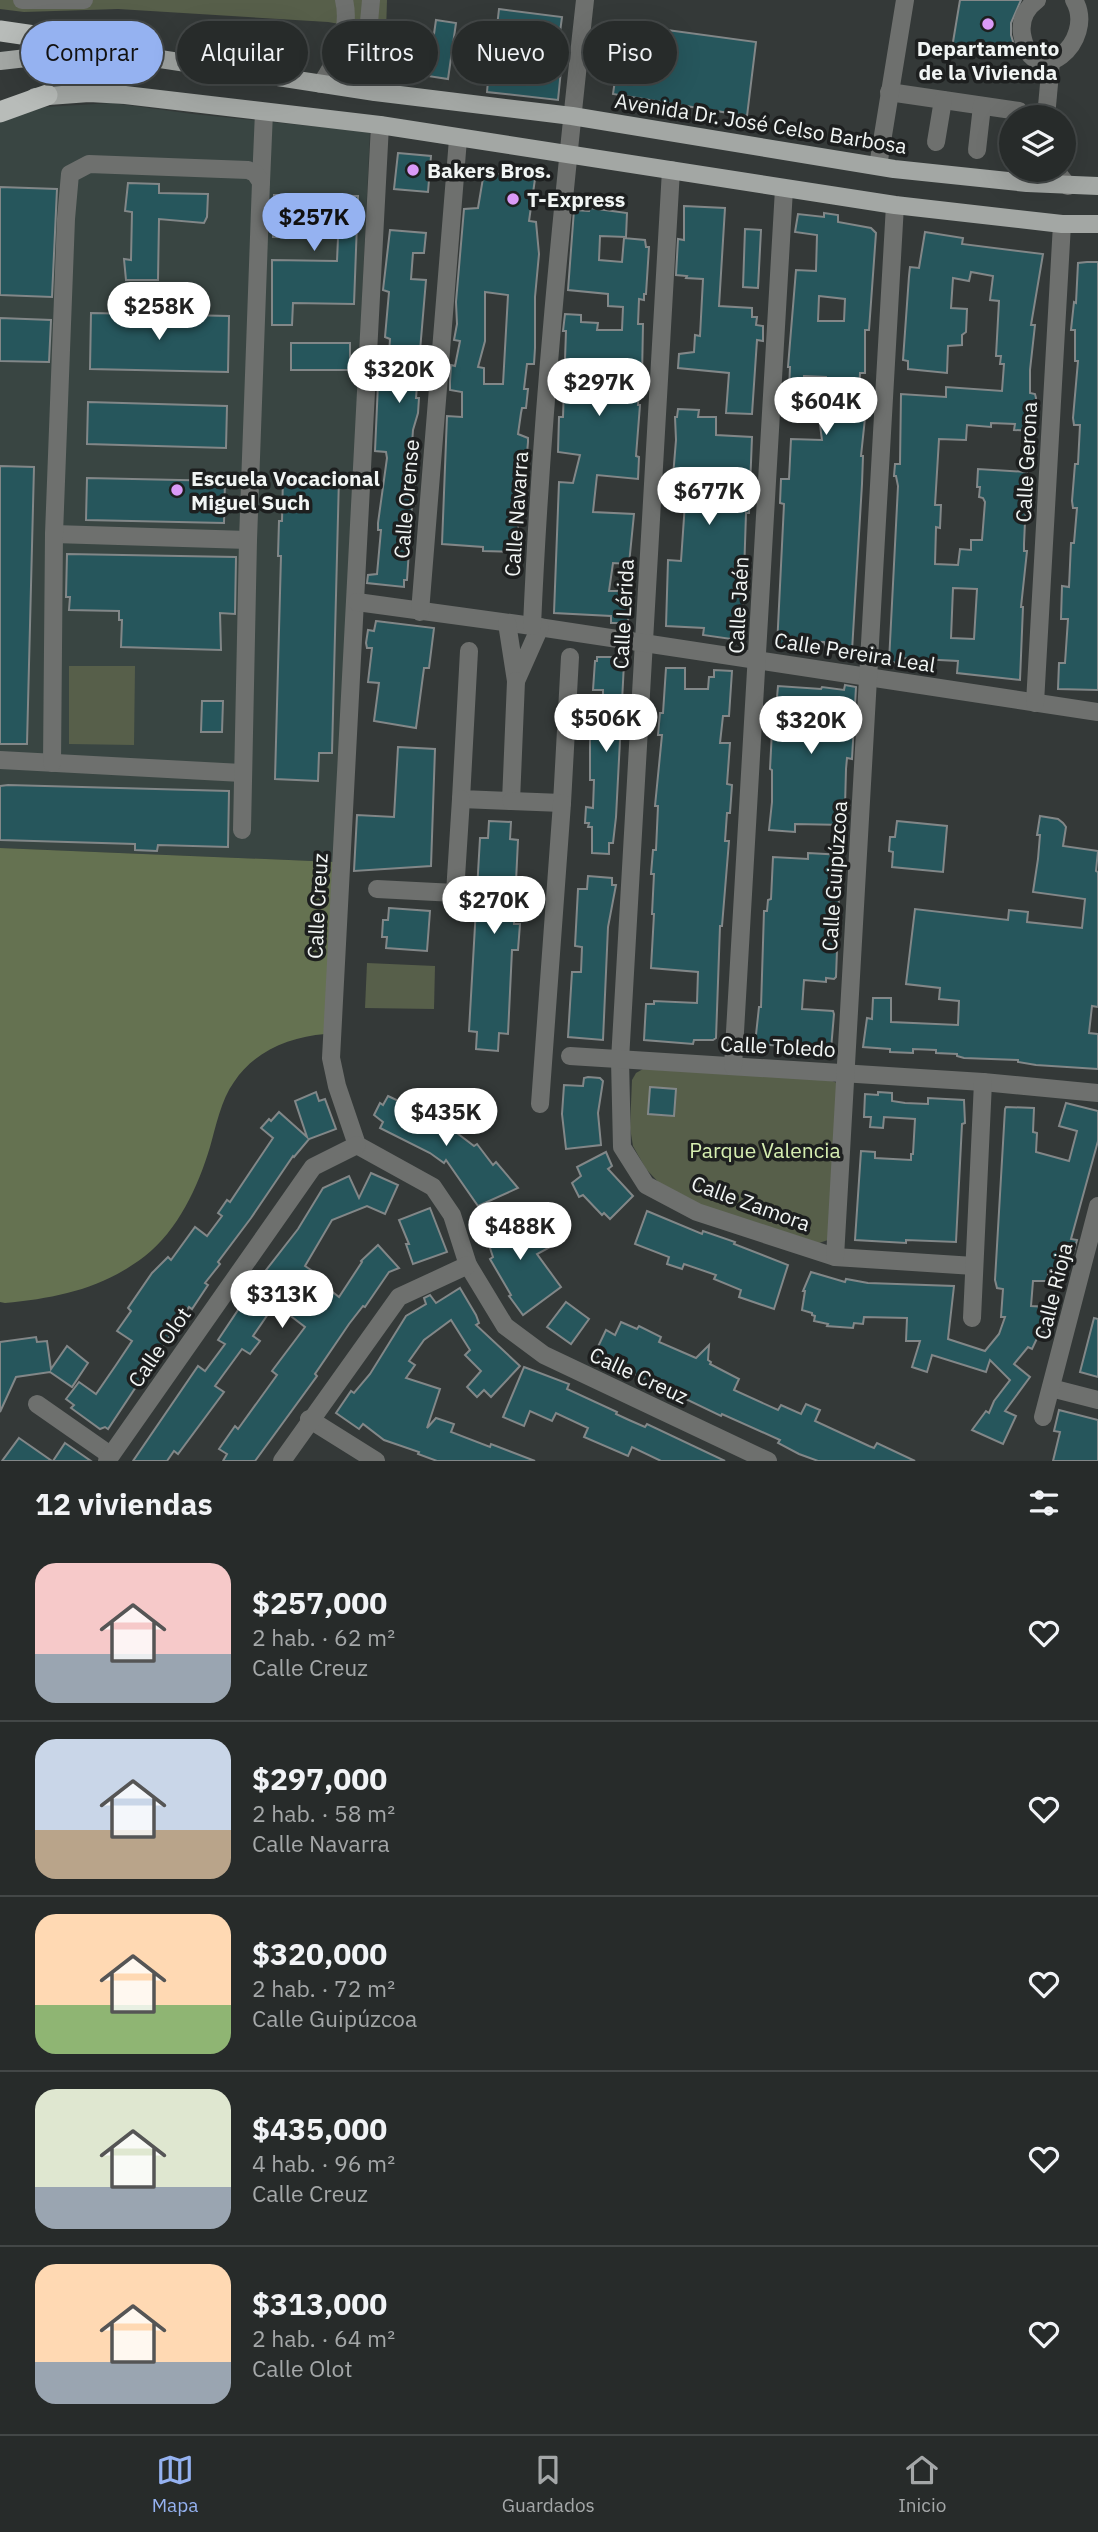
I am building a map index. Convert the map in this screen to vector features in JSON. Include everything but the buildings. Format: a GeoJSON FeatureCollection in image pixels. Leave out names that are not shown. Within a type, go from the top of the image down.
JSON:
{"type":"FeatureCollection","features":[{"type":"Feature","properties":{"kind":"highway"},"geometry":{"type":"LineString","coordinates":[[0,31],[21,34]]}},
{"type":"Feature","properties":{"kind":"highway"},"geometry":{"type":"LineString","coordinates":[[0,112],[47,95]]}},
{"type":"Feature","properties":{"kind":"main road","name":"Avenida Dr. José Celso Barbosa"},"geometry":{"type":"LineString","coordinates":[[0,61],[21,59]]}},
{"type":"Feature","properties":{"kind":"main road","name":"Avenida Dr. José Celso Barbosa"},"geometry":{"type":"LineString","coordinates":[[163,59],[375,92],[572,116],[878,166],[1068,186],[1098,186]]}},
{"type":"Feature","properties":{"kind":"main road"},"geometry":{"type":"LineString","coordinates":[[0,101],[47,95],[125,94],[380,125],[895,205],[1062,224],[1098,224]]}},
{"type":"Feature","properties":{"kind":"street"},"geometry":{"type":"LineString","coordinates":[[22,0],[84,0]]}},
{"type":"Feature","properties":{"kind":"street"},"geometry":{"type":"LineString","coordinates":[[321,84],[340,49],[346,19],[344,0]]}},
{"type":"Feature","properties":{"kind":"street"},"geometry":{"type":"LineString","coordinates":[[370,0],[365,67],[366,83],[375,92]]}},
{"type":"Feature","properties":{"kind":"street","name":"Calle Navarra"},"geometry":{"type":"LineString","coordinates":[[536,627],[536,539],[567,154],[585,0]]}},
{"type":"Feature","properties":{"kind":"street"},"geometry":{"type":"LineString","coordinates":[[878,166],[905,0]]}},
{"type":"Feature","properties":{"kind":"street"},"geometry":{"type":"LineString","coordinates":[[1037,0],[1025,14],[1023,37],[1027,48],[1036,56],[1051,62],[1069,60],[1085,45],[1089,24],[1086,13],[1074,0]]}},
{"type":"Feature","properties":{"kind":"street"},"geometry":{"type":"LineString","coordinates":[[1048,105],[1051,62]]}},
{"type":"Feature","properties":{"kind":"street"},"geometry":{"type":"LineString","coordinates":[[1034,105],[1050,88]]}},
{"type":"Feature","properties":{"kind":"street"},"geometry":{"type":"LineString","coordinates":[[889,92],[999,109]]}},
{"type":"Feature","properties":{"kind":"street"},"geometry":{"type":"LineString","coordinates":[[936,142],[943,100]]}},
{"type":"Feature","properties":{"kind":"street"},"geometry":{"type":"LineString","coordinates":[[977,149],[982,106]]}},
{"type":"Feature","properties":{"kind":"street"},"geometry":{"type":"LineString","coordinates":[[242,830],[248,540],[264,112]]}},
{"type":"Feature","properties":{"kind":"street","name":"Calle Creuz"},"geometry":{"type":"LineString","coordinates":[[380,125],[331,1058],[337,1086],[357,1145],[433,1187],[452,1215],[468,1265],[505,1326],[544,1355],[768,1461]]}},
{"type":"Feature","properties":{"kind":"street","name":"Calle Orense"},"geometry":{"type":"LineString","coordinates":[[420,612],[458,139]]}},
{"type":"Feature","properties":{"kind":"street"},"geometry":{"type":"LineString","coordinates":[[52,763],[54,534],[66,219],[71,173],[89,164],[248,170],[255,173],[261,182]]}},
{"type":"Feature","properties":{"kind":"street","name":"Calle Lérida"},"geometry":{"type":"LineString","coordinates":[[620,1060],[671,170]]}},
{"type":"Feature","properties":{"kind":"street"},"geometry":{"type":"LineString","coordinates":[[1065,182],[1068,186]]}},
{"type":"Feature","properties":{"kind":"street","name":"Calle Jaén"},"geometry":{"type":"LineString","coordinates":[[733,1066],[784,189]]}},
{"type":"Feature","properties":{"kind":"street","name":"Calle Guipúzcoa"},"geometry":{"type":"LineString","coordinates":[[835,1257],[895,205]]}},
{"type":"Feature","properties":{"kind":"street","name":"Calle Gerona"},"geometry":{"type":"LineString","coordinates":[[1035,703],[1062,224]]}},
{"type":"Feature","properties":{"kind":"street"},"geometry":{"type":"LineString","coordinates":[[54,534],[248,540]]}},
{"type":"Feature","properties":{"kind":"street","name":"Calle Pereira Leal"},"geometry":{"type":"LineString","coordinates":[[356,602],[1098,712]]}},
{"type":"Feature","properties":{"kind":"street"},"geometry":{"type":"LineString","coordinates":[[508,623],[516,681],[511,801]]}},
{"type":"Feature","properties":{"kind":"street"},"geometry":{"type":"LineString","coordinates":[[516,681],[536,627]]}},
{"type":"Feature","properties":{"kind":"street"},"geometry":{"type":"LineString","coordinates":[[377,889],[455,893],[469,651]]}},
{"type":"Feature","properties":{"kind":"street"},"geometry":{"type":"LineString","coordinates":[[540,1104],[570,657]]}},
{"type":"Feature","properties":{"kind":"street"},"geometry":{"type":"LineString","coordinates":[[0,761],[242,774]]}},
{"type":"Feature","properties":{"kind":"street"},"geometry":{"type":"LineString","coordinates":[[461,799],[562,803]]}},
{"type":"Feature","properties":{"kind":"street","name":"Calle Toledo"},"geometry":{"type":"LineString","coordinates":[[570,1056],[845,1073],[1098,1093]]}},
{"type":"Feature","properties":{"kind":"street","name":"Calle Zamora"},"geometry":{"type":"LineString","coordinates":[[620,1060],[622,1147],[646,1185],[697,1212],[835,1257],[974,1266]]}},
{"type":"Feature","properties":{"kind":"street"},"geometry":{"type":"LineString","coordinates":[[972,1318],[983,1083]]}},
{"type":"Feature","properties":{"kind":"street","name":"Calle Olot"},"geometry":{"type":"LineString","coordinates":[[37,1404],[109,1458],[313,1167],[357,1145]]}},
{"type":"Feature","properties":{"kind":"street","name":"Calle Rioja"},"geometry":{"type":"LineString","coordinates":[[1043,1417],[1098,1206]]}},
{"type":"Feature","properties":{"kind":"street"},"geometry":{"type":"LineString","coordinates":[[282,1461],[309,1419],[399,1297],[468,1265]]}},
{"type":"Feature","properties":{"kind":"street"},"geometry":{"type":"LineString","coordinates":[[1051,1388],[1098,1400]]}},
{"type":"Feature","properties":{"kind":"street"},"geometry":{"type":"LineString","coordinates":[[309,1419],[376,1461]]}},
{"type":"Feature","properties":{"kind":"shaded area","name":"Escuela Vocacional Miguel Such"},"geometry":{"type":"Polygon","coordinates":[[[112,103],[370,132],[335,862],[0,848],[0,121],[45,107],[112,103]]]}},
{"type":"Feature","properties":{"kind":"green space"},"geometry":{"type":"Polygon","coordinates":[[[0,0],[387,0],[386,21],[322,22],[118,9],[24,12],[0,9],[0,0]]]}},
{"type":"Feature","properties":{"kind":"green space"},"geometry":{"type":"Polygon","coordinates":[[[69,666],[135,666],[134,745],[69,744],[69,666]]]}},
{"type":"Feature","properties":{"kind":"green space"},"geometry":{"type":"Polygon","coordinates":[[[0,848],[335,862],[325,1034],[286,1042],[262,1054],[242,1071],[219,1113],[193,1192],[177,1221],[145,1256],[96,1284],[61,1295],[5,1303],[0,1302],[0,848]]]}},
{"type":"Feature","properties":{"kind":"green space"},"geometry":{"type":"Polygon","coordinates":[[[367,963],[435,966],[434,1009],[365,1008],[367,963]]]}},
{"type":"Feature","properties":{"kind":"green space","name":"Parque Valencia"},"geometry":{"type":"Polygon","coordinates":[[[643,1069],[830,1080],[837,1083],[828,1240],[819,1243],[695,1205],[663,1187],[646,1169],[633,1146],[630,1128],[632,1080],[636,1073],[643,1069]]]}},
{"type":"Feature","properties":{"kind":"place","name":"Departamento de la Vivienda"},"geometry":{"type":"Point","coordinates":[988,24]}},
{"type":"Feature","properties":{"kind":"place","name":"Bakers Bros."},"geometry":{"type":"Point","coordinates":[413,170]}},
{"type":"Feature","properties":{"kind":"place","name":"T-Express"},"geometry":{"type":"Point","coordinates":[513,199]}},
{"type":"Feature","properties":{"kind":"place","name":"Escuela Vocacional Miguel Such"},"geometry":{"type":"Point","coordinates":[177,490]}}]}
